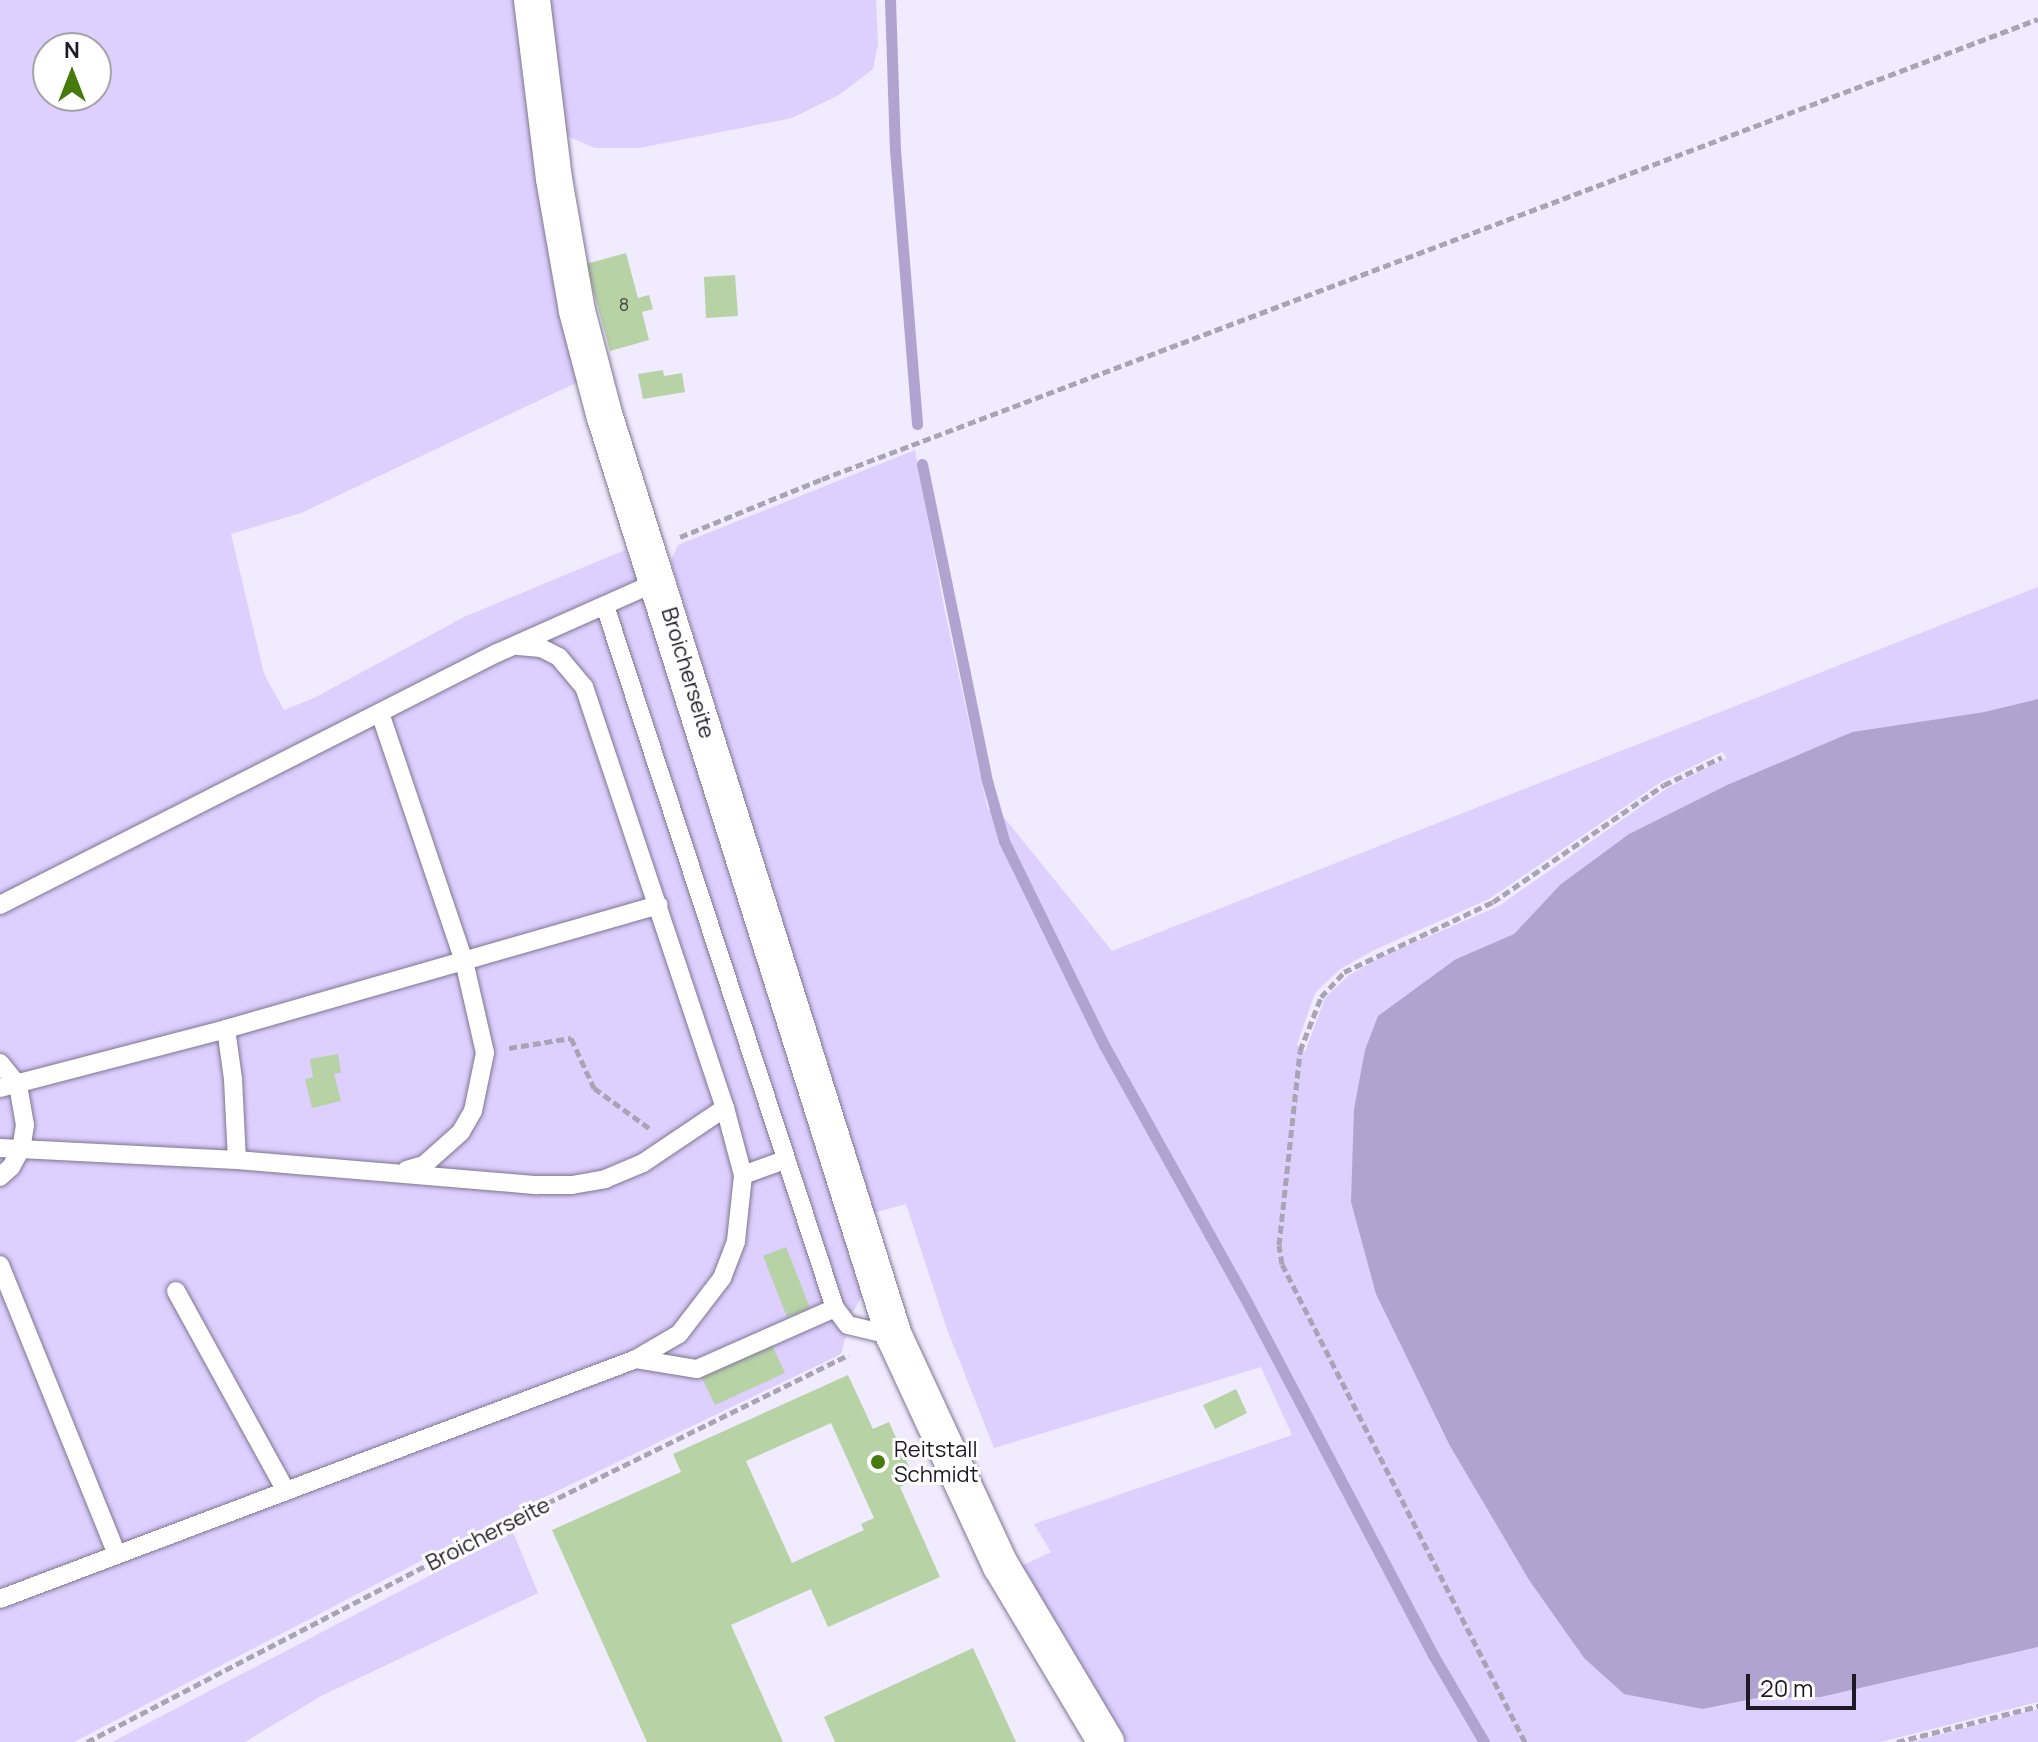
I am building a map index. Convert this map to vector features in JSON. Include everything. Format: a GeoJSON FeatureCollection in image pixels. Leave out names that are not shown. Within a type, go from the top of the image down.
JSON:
{"type":"FeatureCollection","features":[{"type":"Feature","properties":{"kind":"street","name":"Broicherseite"},"geometry":{"type":"LineString","coordinates":[[532,0],[554,179],[577,311],[604,414],[894,1336],[1001,1566],[1106,1742]]}},
{"type":"Feature","properties":{"kind":"lane"},"geometry":{"type":"LineString","coordinates":[[0,905],[497,653],[605,606],[654,565]]}},
{"type":"Feature","properties":{"kind":"lane"},"geometry":{"type":"LineString","coordinates":[[605,606],[835,1308],[848,1325],[894,1336]]}},
{"type":"Feature","properties":{"kind":"lane"},"geometry":{"type":"LineString","coordinates":[[0,1599],[636,1359],[679,1334],[722,1278],[736,1241],[743,1175],[725,1108],[584,687],[559,657],[541,648],[518,646]]}},
{"type":"Feature","properties":{"kind":"lane"},"geometry":{"type":"LineString","coordinates":[[380,713],[464,961],[485,1053],[473,1111],[461,1132],[424,1165],[401,1172]]}},
{"type":"Feature","properties":{"kind":"lane"},"geometry":{"type":"LineString","coordinates":[[9,1086],[226,1029],[659,905]]}},
{"type":"Feature","properties":{"kind":"lane"},"geometry":{"type":"LineString","coordinates":[[226,1029],[233,1079],[237,1160]]}},
{"type":"Feature","properties":{"kind":"lane"},"geometry":{"type":"LineString","coordinates":[[0,1063],[25,1125],[21,1149],[11,1167],[0,1177]]}},
{"type":"Feature","properties":{"kind":"lane"},"geometry":{"type":"LineString","coordinates":[[0,1148],[237,1160],[537,1185],[572,1185],[605,1179],[672,1145],[725,1108]]}},
{"type":"Feature","properties":{"kind":"lane"},"geometry":{"type":"LineString","coordinates":[[743,1175],[785,1160]]}},
{"type":"Feature","properties":{"kind":"lane"},"geometry":{"type":"LineString","coordinates":[[0,1265],[117,1554]]}},
{"type":"Feature","properties":{"kind":"lane"},"geometry":{"type":"LineString","coordinates":[[176,1291],[286,1491]]}},
{"type":"Feature","properties":{"kind":"lane"},"geometry":{"type":"LineString","coordinates":[[636,1359],[697,1369],[835,1308]]}},
{"type":"Feature","properties":{"kind":"path"},"geometry":{"type":"LineString","coordinates":[[654,565],[837,473],[2038,19]]}},
{"type":"Feature","properties":{"kind":"path"},"geometry":{"type":"LineString","coordinates":[[1525,1742],[1282,1264],[1279,1245],[1300,1051],[1321,997],[1344,972],[1493,902],[1664,785],[1722,757]]}},
{"type":"Feature","properties":{"kind":"path"},"geometry":{"type":"LineString","coordinates":[[485,1053],[571,1038],[594,1088],[672,1145]]}},
{"type":"Feature","properties":{"kind":"path","name":"Broicherseite"},"geometry":{"type":"LineString","coordinates":[[87,1742],[515,1519],[894,1336]]}},
{"type":"Feature","properties":{"kind":"path"},"geometry":{"type":"LineString","coordinates":[[1897,1742],[2038,1706]]}},
{"type":"Feature","properties":{"kind":"shaded area"},"geometry":{"type":"Polygon","coordinates":[[[0,0],[520,0],[580,381],[301,513],[231,534],[264,674],[284,710],[314,698],[464,617],[625,550],[651,612],[863,1293],[852,1314],[841,1354],[520,1509],[74,1742],[0,1742],[0,0]]]}},
{"type":"Feature","properties":{"kind":"shaded area"},"geometry":{"type":"Polygon","coordinates":[[[543,0],[876,0],[878,44],[873,69],[839,95],[792,118],[639,148],[595,148],[562,134],[543,0]]]}},
{"type":"Feature","properties":{"kind":"shaded area"},"geometry":{"type":"Polygon","coordinates":[[[915,450],[945,612],[988,810],[998,810],[1112,951],[2038,587],[2038,699],[1984,712],[1852,732],[1727,785],[1629,834],[1561,884],[1514,934],[1456,959],[1450,1446],[1529,1580],[1584,1658],[1703,1709],[1757,1698],[1821,1697],[2038,1647],[2038,1702],[1881,1742],[1127,1742],[1017,1568],[1051,1552],[1034,1524],[1292,1435],[1261,1367],[994,1448],[947,1329],[906,1204],[869,1214],[671,561],[678,545],[915,450]],[[1722,752],[1661,782],[1489,899],[1374,950],[1340,969],[1315,993],[1297,1044],[1305,1052],[1325,998],[1349,975],[1383,956],[1499,906],[1669,787],[1727,758],[1722,752]]]}},
{"type":"Feature","properties":{"kind":"shaded area"},"geometry":{"type":"Polygon","coordinates":[[[2038,699],[2038,1647],[1821,1697],[1757,1698],[1703,1709],[1624,1694],[1584,1658],[1529,1580],[1450,1446],[1376,1294],[1351,1202],[1354,1109],[1365,1050],[1378,1016],[1456,959],[1514,934],[1561,884],[1629,834],[1727,785],[1852,732],[1984,712],[2038,699]]]}},
{"type":"Feature","properties":{"kind":"shaded area"},"geometry":{"type":"Polygon","coordinates":[[[513,1532],[538,1593],[321,1696],[245,1742],[112,1742],[513,1532]]]}},
{"type":"Feature","properties":{"kind":"shaded area"},"geometry":{"type":"Polygon","coordinates":[[[2038,1709],[2038,1742],[1910,1742],[1923,1739],[2038,1709]]]}},
{"type":"Feature","properties":{"kind":"building"},"geometry":{"type":"Polygon","coordinates":[[[626,253],[638,298],[649,295],[653,309],[642,312],[649,340],[610,351],[586,264],[626,253]]]}},
{"type":"Feature","properties":{"kind":"building"},"geometry":{"type":"Polygon","coordinates":[[[735,275],[738,316],[706,318],[704,277],[735,275]]]}},
{"type":"Feature","properties":{"kind":"building"},"geometry":{"type":"Polygon","coordinates":[[[663,370],[664,376],[682,373],[685,392],[643,399],[638,374],[663,370]]]}},
{"type":"Feature","properties":{"kind":"building"},"geometry":{"type":"Polygon","coordinates":[[[338,1054],[341,1073],[334,1073],[341,1101],[312,1108],[305,1079],[313,1077],[310,1059],[338,1054]]]}},
{"type":"Feature","properties":{"kind":"building"},"geometry":{"type":"Polygon","coordinates":[[[786,1247],[810,1308],[787,1317],[763,1256],[786,1247]]]}},
{"type":"Feature","properties":{"kind":"building"},"geometry":{"type":"Polygon","coordinates":[[[772,1345],[785,1373],[715,1405],[702,1378],[772,1345]]]}},
{"type":"Feature","properties":{"kind":"building"},"geometry":{"type":"Polygon","coordinates":[[[848,1375],[873,1429],[889,1422],[915,1480],[900,1487],[940,1577],[828,1627],[811,1589],[731,1625],[783,1742],[647,1742],[552,1530],[681,1472],[673,1454],[848,1375]],[[831,1423],[746,1461],[792,1563],[864,1530],[861,1524],[874,1518],[831,1423]]]}},
{"type":"Feature","properties":{"kind":"building"},"geometry":{"type":"Polygon","coordinates":[[[1236,1389],[1247,1413],[1215,1429],[1203,1405],[1236,1389]]]}},
{"type":"Feature","properties":{"kind":"building"},"geometry":{"type":"Polygon","coordinates":[[[973,1648],[1016,1742],[835,1742],[824,1717],[973,1648]]]}},
{"type":"Feature","properties":{"kind":"waterway"},"geometry":{"type":"LineString","coordinates":[[890,0],[895,150],[917,424]]}},
{"type":"Feature","properties":{"kind":"waterway"},"geometry":{"type":"LineString","coordinates":[[922,464],[986,777],[1004,841],[1104,1045],[1248,1304],[1433,1655],[1484,1742]]}},
{"type":"Feature","properties":{"kind":"place","name":"Reitstall Schmidt"},"geometry":{"type":"Point","coordinates":[878,1462]}}]}
